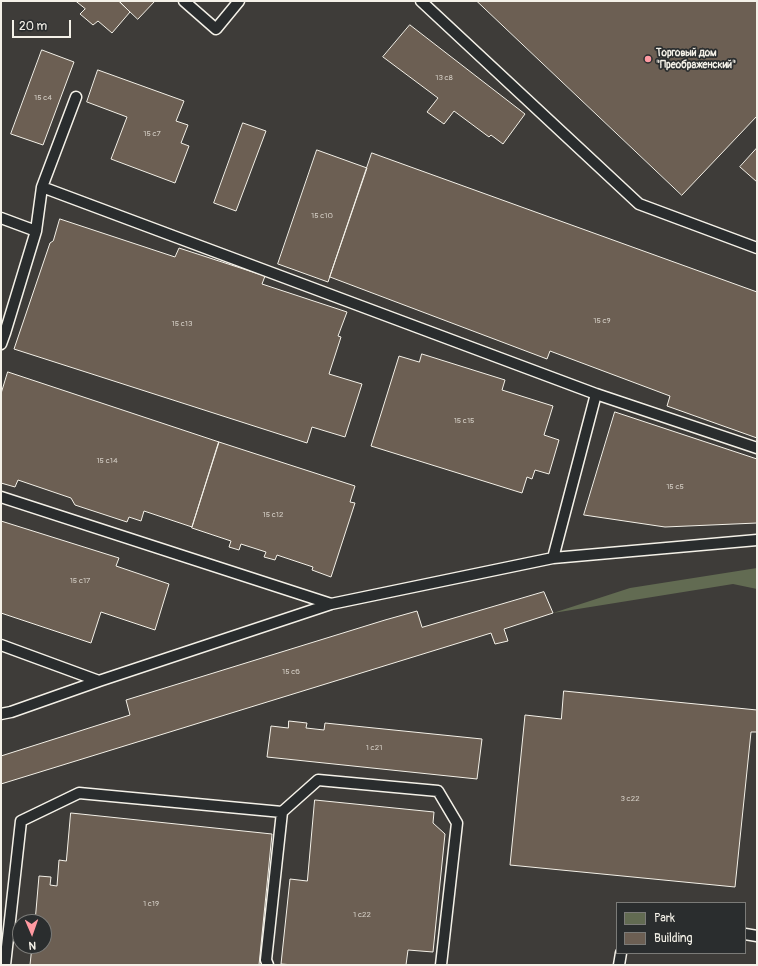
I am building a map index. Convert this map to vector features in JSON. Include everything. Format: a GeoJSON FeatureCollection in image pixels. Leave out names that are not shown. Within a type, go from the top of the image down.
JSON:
{"type":"FeatureCollection","features":[{"type":"Feature","properties":{"kind":"lane"},"geometry":{"type":"LineString","coordinates":[[184,1],[216,29],[239,1]]}},
{"type":"Feature","properties":{"kind":"lane"},"geometry":{"type":"LineString","coordinates":[[420,1],[639,204],[757,248]]}},
{"type":"Feature","properties":{"kind":"lane"},"geometry":{"type":"LineString","coordinates":[[1,344],[3,332],[36,231],[42,187],[76,97]]}},
{"type":"Feature","properties":{"kind":"lane"},"geometry":{"type":"LineString","coordinates":[[42,187],[596,394],[757,448]]}},
{"type":"Feature","properties":{"kind":"lane"},"geometry":{"type":"LineString","coordinates":[[1,218],[36,231]]}},
{"type":"Feature","properties":{"kind":"lane"},"geometry":{"type":"LineString","coordinates":[[553,558],[596,394]]}},
{"type":"Feature","properties":{"kind":"lane"},"geometry":{"type":"LineString","coordinates":[[1,497],[331,604]]}},
{"type":"Feature","properties":{"kind":"lane"},"geometry":{"type":"LineString","coordinates":[[1,714],[11,712],[99,681],[331,604],[553,558],[757,540]]}},
{"type":"Feature","properties":{"kind":"lane"},"geometry":{"type":"LineString","coordinates":[[1,645],[99,681]]}},
{"type":"Feature","properties":{"kind":"lane"},"geometry":{"type":"LineString","coordinates":[[268,965],[266,960],[282,812],[318,780],[438,791],[458,823],[441,965]]}},
{"type":"Feature","properties":{"kind":"lane"},"geometry":{"type":"LineString","coordinates":[[5,965],[21,821],[79,793],[282,812]]}},
{"type":"Feature","properties":{"kind":"lane"},"geometry":{"type":"LineString","coordinates":[[746,934],[757,936]]}},
{"type":"Feature","properties":{"kind":"lane"},"geometry":{"type":"LineString","coordinates":[[619,965],[621,954]]}},
{"type":"Feature","properties":{"kind":"green space"},"geometry":{"type":"Polygon","coordinates":[[[757,568],[757,589],[733,584],[553,613],[630,588],[757,568]]]}},
{"type":"Feature","properties":{"kind":"building"},"geometry":{"type":"Polygon","coordinates":[[[76,1],[119,1],[130,12],[112,33],[98,21],[93,25],[80,14],[85,9],[76,1]]]}},
{"type":"Feature","properties":{"kind":"building"},"geometry":{"type":"Polygon","coordinates":[[[119,1],[155,1],[138,19],[119,1]]]}},
{"type":"Feature","properties":{"kind":"building","name":"Торговый дом \"Преображенский\""},"geometry":{"type":"Polygon","coordinates":[[[477,1],[757,1],[757,116],[682,195],[477,1]]]}},
{"type":"Feature","properties":{"kind":"building"},"geometry":{"type":"Polygon","coordinates":[[[410,25],[525,114],[503,144],[491,135],[489,137],[454,111],[444,124],[427,112],[438,98],[383,57],[410,25]]]}},
{"type":"Feature","properties":{"kind":"building"},"geometry":{"type":"Polygon","coordinates":[[[42,50],[74,62],[43,145],[11,134],[42,50]]]}},
{"type":"Feature","properties":{"kind":"building"},"geometry":{"type":"Polygon","coordinates":[[[98,70],[184,101],[176,121],[188,125],[181,143],[189,146],[175,183],[111,159],[127,117],[87,102],[98,70]]]}},
{"type":"Feature","properties":{"kind":"building"},"geometry":{"type":"Polygon","coordinates":[[[243,123],[266,131],[236,211],[214,203],[243,123]]]}},
{"type":"Feature","properties":{"kind":"building"},"geometry":{"type":"Polygon","coordinates":[[[757,148],[757,182],[740,167],[757,148]]]}},
{"type":"Feature","properties":{"kind":"building"},"geometry":{"type":"Polygon","coordinates":[[[317,150],[367,168],[328,282],[278,264],[317,150]]]}},
{"type":"Feature","properties":{"kind":"building"},"geometry":{"type":"Polygon","coordinates":[[[372,153],[757,292],[757,438],[667,406],[670,396],[550,351],[547,359],[330,277],[372,153]]]}},
{"type":"Feature","properties":{"kind":"building"},"geometry":{"type":"Polygon","coordinates":[[[60,219],[175,257],[179,248],[265,276],[262,284],[347,312],[338,336],[341,337],[329,374],[362,384],[345,437],[312,427],[307,443],[14,349],[50,243],[53,241],[60,219]]]}},
{"type":"Feature","properties":{"kind":"building"},"geometry":{"type":"Polygon","coordinates":[[[422,354],[505,380],[502,390],[553,406],[544,435],[559,440],[549,474],[535,470],[532,479],[527,477],[522,493],[371,446],[399,356],[419,362],[422,354]]]}},
{"type":"Feature","properties":{"kind":"building"},"geometry":{"type":"Polygon","coordinates":[[[8,372],[219,442],[192,527],[144,511],[141,521],[129,517],[127,522],[75,505],[71,498],[18,480],[15,487],[1,483],[1,394],[8,372]]]}},
{"type":"Feature","properties":{"kind":"building"},"geometry":{"type":"Polygon","coordinates":[[[615,412],[757,459],[757,523],[665,527],[584,515],[615,412]]]}},
{"type":"Feature","properties":{"kind":"building"},"geometry":{"type":"Polygon","coordinates":[[[219,442],[355,486],[350,502],[355,503],[331,577],[312,570],[313,567],[277,555],[275,560],[264,557],[266,552],[241,544],[239,550],[229,547],[231,541],[192,528],[219,442]]]}},
{"type":"Feature","properties":{"kind":"building"},"geometry":{"type":"Polygon","coordinates":[[[1,521],[119,558],[116,566],[169,584],[155,630],[101,612],[91,643],[1,613],[1,521]]]}},
{"type":"Feature","properties":{"kind":"building"},"geometry":{"type":"Polygon","coordinates":[[[544,592],[553,613],[504,629],[508,641],[495,644],[491,633],[1,784],[1,756],[130,715],[126,700],[417,611],[422,627],[544,592]]]}},
{"type":"Feature","properties":{"kind":"building"},"geometry":{"type":"Polygon","coordinates":[[[564,691],[757,710],[757,732],[751,732],[735,887],[510,865],[525,715],[561,719],[564,691]]]}},
{"type":"Feature","properties":{"kind":"building"},"geometry":{"type":"Polygon","coordinates":[[[289,721],[307,723],[306,728],[324,730],[325,723],[482,739],[477,779],[267,757],[271,726],[288,728],[289,721]]]}},
{"type":"Feature","properties":{"kind":"building"},"geometry":{"type":"Polygon","coordinates":[[[315,800],[434,812],[433,823],[445,834],[433,952],[408,950],[406,965],[281,964],[290,879],[307,881],[315,800]]]}},
{"type":"Feature","properties":{"kind":"building"},"geometry":{"type":"Polygon","coordinates":[[[71,813],[272,834],[259,965],[30,965],[31,954],[52,954],[52,914],[36,914],[39,876],[51,877],[50,885],[57,886],[59,860],[66,861],[71,813]]]}},
{"type":"Feature","properties":{"kind":"place","name":"Торговый дом \"Преображенский\""},"geometry":{"type":"Point","coordinates":[648,59]}}]}
